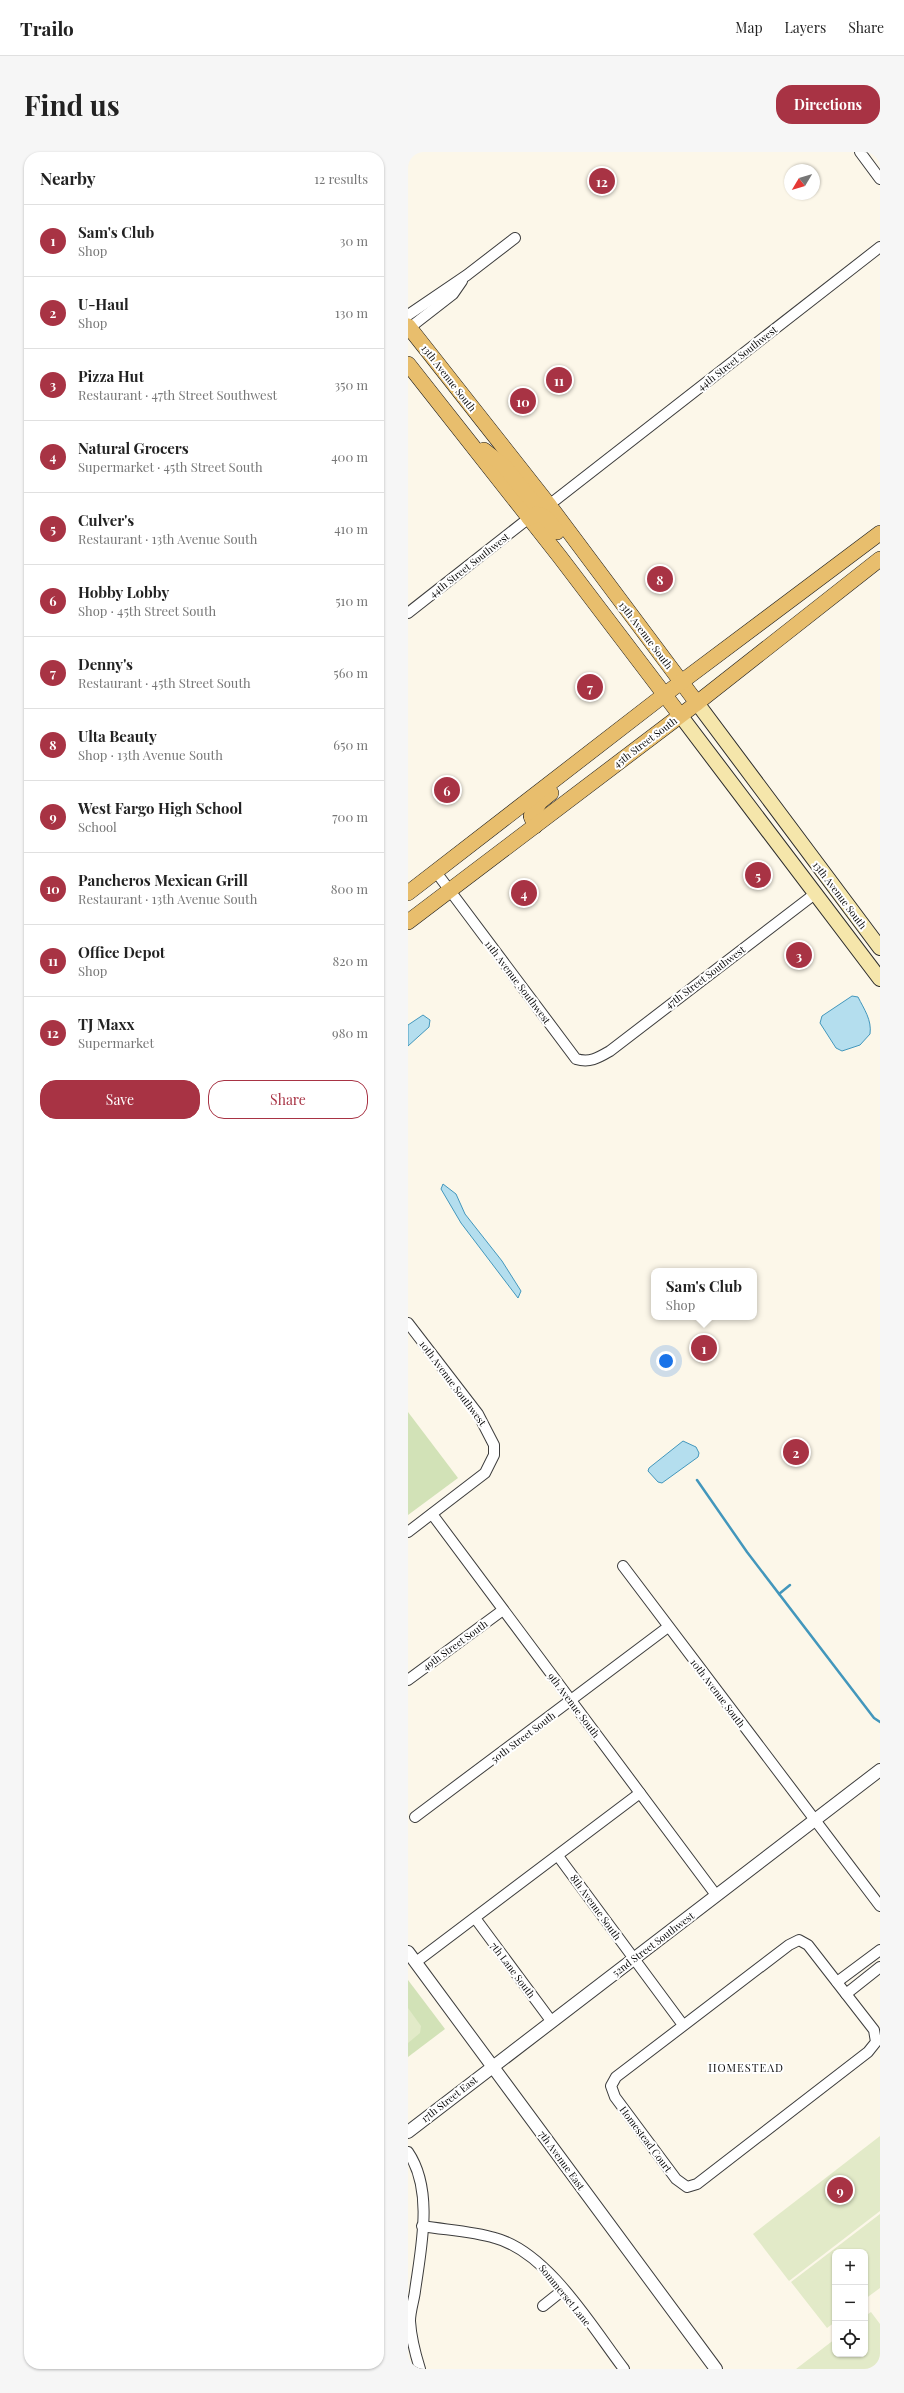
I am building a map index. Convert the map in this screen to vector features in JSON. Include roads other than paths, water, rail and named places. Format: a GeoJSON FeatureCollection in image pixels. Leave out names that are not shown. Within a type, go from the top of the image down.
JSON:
{"type":"FeatureCollection","features":[{"type":"Feature","properties":{"kind":"main road","name":"13th Avenue South"},"geometry":{"type":"LineString","coordinates":[[408,324],[549,505],[880,948]]}},
{"type":"Feature","properties":{"kind":"main road","name":"13th Avenue South"},"geometry":{"type":"LineString","coordinates":[[408,364],[529,518],[880,979]]}},
{"type":"Feature","properties":{"kind":"main road"},"geometry":{"type":"LineString","coordinates":[[462,431],[504,466],[533,502],[539,506],[549,505]]}},
{"type":"Feature","properties":{"kind":"main road"},"geometry":{"type":"LineString","coordinates":[[529,518],[537,514],[547,518],[580,561],[614,592]]}},
{"type":"Feature","properties":{"kind":"main road"},"geometry":{"type":"LineString","coordinates":[[408,894],[664,695],[880,533]]}},
{"type":"Feature","properties":{"kind":"main road"},"geometry":{"type":"LineString","coordinates":[[866,570],[863,565],[864,557],[868,550],[880,542]]}},
{"type":"Feature","properties":{"kind":"main road"},"geometry":{"type":"LineString","coordinates":[[775,641],[804,610],[853,571],[855,559],[852,554]]}},
{"type":"Feature","properties":{"kind":"main road","name":"45th Street South"},"geometry":{"type":"LineString","coordinates":[[408,922],[697,703],[880,559]]}},
{"type":"Feature","properties":{"kind":"main road"},"geometry":{"type":"LineString","coordinates":[[535,826],[531,816],[540,802],[580,768],[601,745]]}},
{"type":"Feature","properties":{"kind":"main road"},"geometry":{"type":"LineString","coordinates":[[485,864],[490,853],[524,822],[525,815],[520,806]]}},
{"type":"Feature","properties":{"kind":"main road"},"geometry":{"type":"LineString","coordinates":[[816,893],[825,890],[832,896],[880,955]]}},
{"type":"Feature","properties":{"kind":"street"},"geometry":{"type":"LineString","coordinates":[[860,152],[880,179]]}},
{"type":"Feature","properties":{"kind":"street"},"geometry":{"type":"LineString","coordinates":[[408,324],[453,294],[467,275],[515,238]]}},
{"type":"Feature","properties":{"kind":"street","name":"44th Street Southwest"},"geometry":{"type":"LineString","coordinates":[[549,505],[880,247]]}},
{"type":"Feature","properties":{"kind":"street","name":"44th Street Southwest"},"geometry":{"type":"LineString","coordinates":[[408,613],[529,518]]}},
{"type":"Feature","properties":{"kind":"street"},"geometry":{"type":"LineString","coordinates":[[436,872],[450,890]]}},
{"type":"Feature","properties":{"kind":"street","name":"11th Avenue Southwest"},"geometry":{"type":"LineString","coordinates":[[450,890],[576,1059],[594,1060]]}},
{"type":"Feature","properties":{"kind":"street","name":"47th Street Southwest"},"geometry":{"type":"LineString","coordinates":[[594,1060],[610,1051],[816,893]]}},
{"type":"Feature","properties":{"kind":"street","name":"10th Avenue Southwest"},"geometry":{"type":"LineString","coordinates":[[408,1323],[491,1434],[494,1445],[494,1456],[486,1473],[432,1514]]}},
{"type":"Feature","properties":{"kind":"street"},"geometry":{"type":"LineString","coordinates":[[408,1532],[432,1514]]}},
{"type":"Feature","properties":{"kind":"street","name":"9th Avenue South"},"geometry":{"type":"LineString","coordinates":[[432,1514],[716,1895]]}},
{"type":"Feature","properties":{"kind":"street","name":"10th Avenue South"},"geometry":{"type":"LineString","coordinates":[[623,1566],[880,1906]]}},
{"type":"Feature","properties":{"kind":"street","name":"49th Street South"},"geometry":{"type":"LineString","coordinates":[[408,1680],[503,1610]]}},
{"type":"Feature","properties":{"kind":"street","name":"50th Street South"},"geometry":{"type":"LineString","coordinates":[[415,1817],[668,1627]]}},
{"type":"Feature","properties":{"kind":"street"},"geometry":{"type":"LineString","coordinates":[[814,1820],[880,1770]]}},
{"type":"Feature","properties":{"kind":"street"},"geometry":{"type":"LineString","coordinates":[[416,1962],[640,1793]]}},
{"type":"Feature","properties":{"kind":"street","name":"52nd Street Southwest"},"geometry":{"type":"LineString","coordinates":[[491,2067],[552,2022],[633,1958],[814,1820]]}},
{"type":"Feature","properties":{"kind":"street","name":"8th Avenue South"},"geometry":{"type":"LineString","coordinates":[[558,1856],[683,2025]]}},
{"type":"Feature","properties":{"kind":"street","name":"7th Lane South"},"geometry":{"type":"LineString","coordinates":[[475,1918],[552,2022]]}},
{"type":"Feature","properties":{"kind":"street","name":"Homestead Court"},"geometry":{"type":"LineString","coordinates":[[799,1940],[808,1945],[846,1994],[874,2030],[876,2042],[872,2047],[697,2184],[686,2187],[676,2179],[615,2097],[611,2086],[616,2077],[789,1945],[799,1940]]}},
{"type":"Feature","properties":{"kind":"street"},"geometry":{"type":"LineString","coordinates":[[837,1982],[880,1950]]}},
{"type":"Feature","properties":{"kind":"street","name":"7th Avenue East"},"geometry":{"type":"LineString","coordinates":[[408,1952],[491,2067],[716,2369]]}},
{"type":"Feature","properties":{"kind":"street"},"geometry":{"type":"LineString","coordinates":[[846,1994],[880,1967]]}},
{"type":"Feature","properties":{"kind":"street","name":"17th Street East"},"geometry":{"type":"LineString","coordinates":[[408,2132],[491,2067]]}},
{"type":"Feature","properties":{"kind":"street"},"geometry":{"type":"LineString","coordinates":[[408,2152],[417,2171],[423,2192],[422,2226],[409,2320],[413,2348],[420,2369]]}},
{"type":"Feature","properties":{"kind":"street","name":"Sommerset Lane"},"geometry":{"type":"LineString","coordinates":[[422,2226],[495,2238],[520,2248],[543,2266],[624,2369]]}},
{"type":"Feature","properties":{"kind":"street"},"geometry":{"type":"LineString","coordinates":[[543,2306],[563,2290]]}},
{"type":"Feature","properties":{"kind":"water"},"geometry":{"type":"Polygon","coordinates":[[[852,996],[858,997],[865,1010],[869,1019],[870,1034],[860,1045],[842,1051],[836,1048],[820,1023],[822,1016],[852,996]]]}},
{"type":"Feature","properties":{"kind":"water"},"geometry":{"type":"Polygon","coordinates":[[[423,1015],[430,1020],[429,1027],[408,1046],[408,1025],[423,1015]]]}},
{"type":"Feature","properties":{"kind":"water"},"geometry":{"type":"Polygon","coordinates":[[[443,1184],[456,1194],[465,1214],[502,1261],[521,1291],[518,1298],[461,1223],[441,1189],[443,1184]]]}},
{"type":"Feature","properties":{"kind":"water"},"geometry":{"type":"Polygon","coordinates":[[[683,1441],[696,1447],[699,1453],[698,1457],[662,1483],[658,1482],[648,1471],[649,1468],[683,1441]]]}},
{"type":"Feature","properties":{"kind":"waterway"},"geometry":{"type":"LineString","coordinates":[[697,1480],[747,1552],[874,1718],[880,1722]]}},
{"type":"Feature","properties":{"kind":"waterway"},"geometry":{"type":"LineString","coordinates":[[779,1594],[790,1585]]}},
{"type":"Feature","properties":{"kind":"place","name":"TJ Maxx"},"geometry":{"type":"Point","coordinates":[602,181]}},
{"type":"Feature","properties":{"kind":"place","name":"Office Depot"},"geometry":{"type":"Point","coordinates":[559,380]}},
{"type":"Feature","properties":{"kind":"place","name":"Pancheros Mexican Grill"},"geometry":{"type":"Point","coordinates":[523,401]}},
{"type":"Feature","properties":{"kind":"place","name":"Ulta Beauty"},"geometry":{"type":"Point","coordinates":[660,579]}},
{"type":"Feature","properties":{"kind":"place","name":"Denny's"},"geometry":{"type":"Point","coordinates":[590,687]}},
{"type":"Feature","properties":{"kind":"place","name":"Hobby Lobby"},"geometry":{"type":"Point","coordinates":[447,790]}},
{"type":"Feature","properties":{"kind":"place","name":"Culver's"},"geometry":{"type":"Point","coordinates":[758,875]}},
{"type":"Feature","properties":{"kind":"place","name":"Natural Grocers"},"geometry":{"type":"Point","coordinates":[524,893]}},
{"type":"Feature","properties":{"kind":"place","name":"Pizza Hut"},"geometry":{"type":"Point","coordinates":[799,955]}},
{"type":"Feature","properties":{"kind":"place","name":"Sam's Club"},"geometry":{"type":"Point","coordinates":[704,1348]}},
{"type":"Feature","properties":{"kind":"place","name":"U-Haul"},"geometry":{"type":"Point","coordinates":[796,1452]}},
{"type":"Feature","properties":{"kind":"place","name":"West Fargo High School"},"geometry":{"type":"Point","coordinates":[840,2190]}},
{"type":"Feature","properties":{"kind":"district","name":"HOMESTEAD"},"geometry":{"type":"Point","coordinates":[746,2067]}}]}
